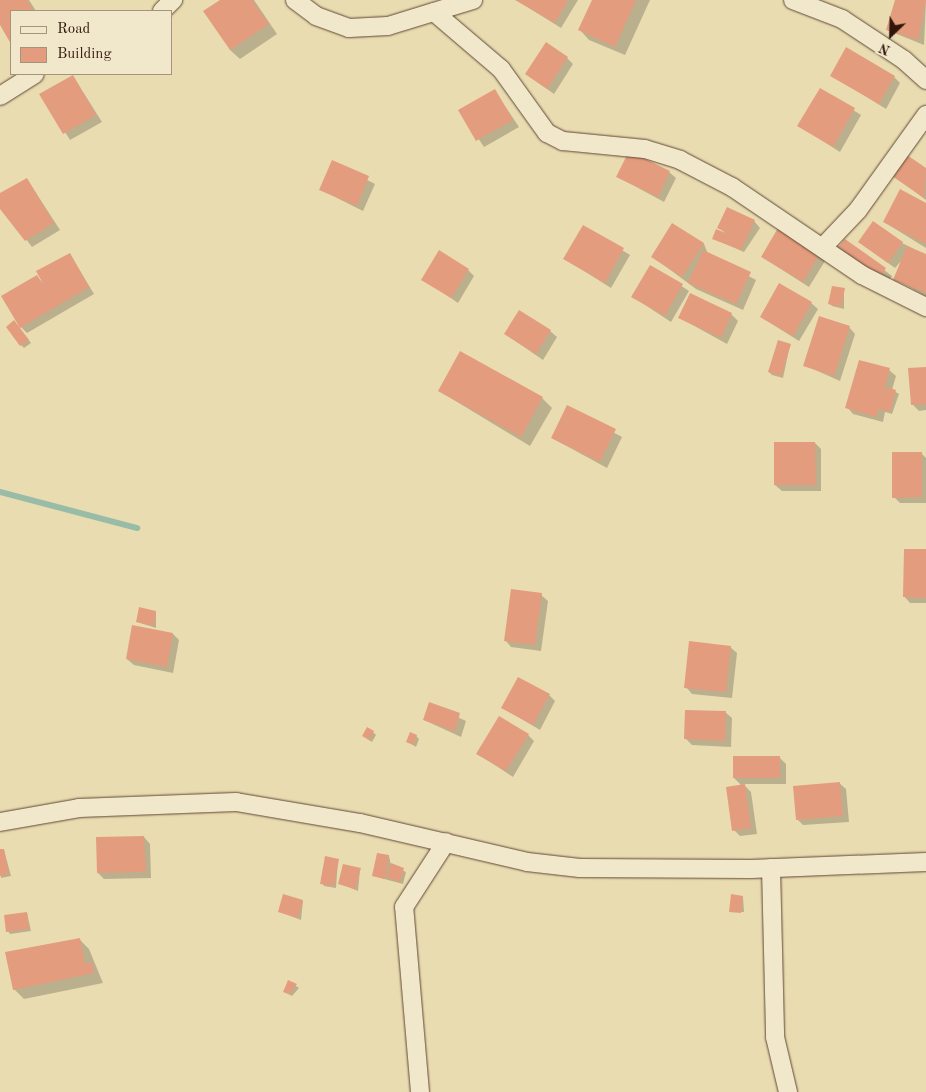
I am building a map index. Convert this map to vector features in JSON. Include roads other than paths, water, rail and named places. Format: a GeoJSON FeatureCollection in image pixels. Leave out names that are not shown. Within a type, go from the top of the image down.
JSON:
{"type":"FeatureCollection","features":[{"type":"Feature","properties":{"kind":"street"},"geometry":{"type":"LineString","coordinates":[[163,10],[173,0]]}},
{"type":"Feature","properties":{"kind":"street"},"geometry":{"type":"LineString","coordinates":[[295,0],[316,16],[349,28],[388,26],[473,0]]}},
{"type":"Feature","properties":{"kind":"street"},"geometry":{"type":"LineString","coordinates":[[793,0],[842,19],[904,60],[926,80]]}},
{"type":"Feature","properties":{"kind":"street"},"geometry":{"type":"LineString","coordinates":[[434,12],[501,69],[547,133],[563,141],[645,148],[680,160],[732,187],[862,275],[926,307]]}},
{"type":"Feature","properties":{"kind":"street"},"geometry":{"type":"LineString","coordinates":[[0,96],[33,75]]}},
{"type":"Feature","properties":{"kind":"street"},"geometry":{"type":"LineString","coordinates":[[823,247],[858,210],[926,115]]}},
{"type":"Feature","properties":{"kind":"street"},"geometry":{"type":"LineString","coordinates":[[0,822],[79,808],[236,802],[446,842],[528,862],[580,868],[771,868],[926,862]]}},
{"type":"Feature","properties":{"kind":"street"},"geometry":{"type":"LineString","coordinates":[[420,1092],[404,907],[446,842]]}},
{"type":"Feature","properties":{"kind":"street"},"geometry":{"type":"LineString","coordinates":[[771,868],[775,1037],[788,1092]]}},
{"type":"Feature","properties":{"kind":"waterway"},"geometry":{"type":"LineString","coordinates":[[0,492],[137,528]]}}]}
